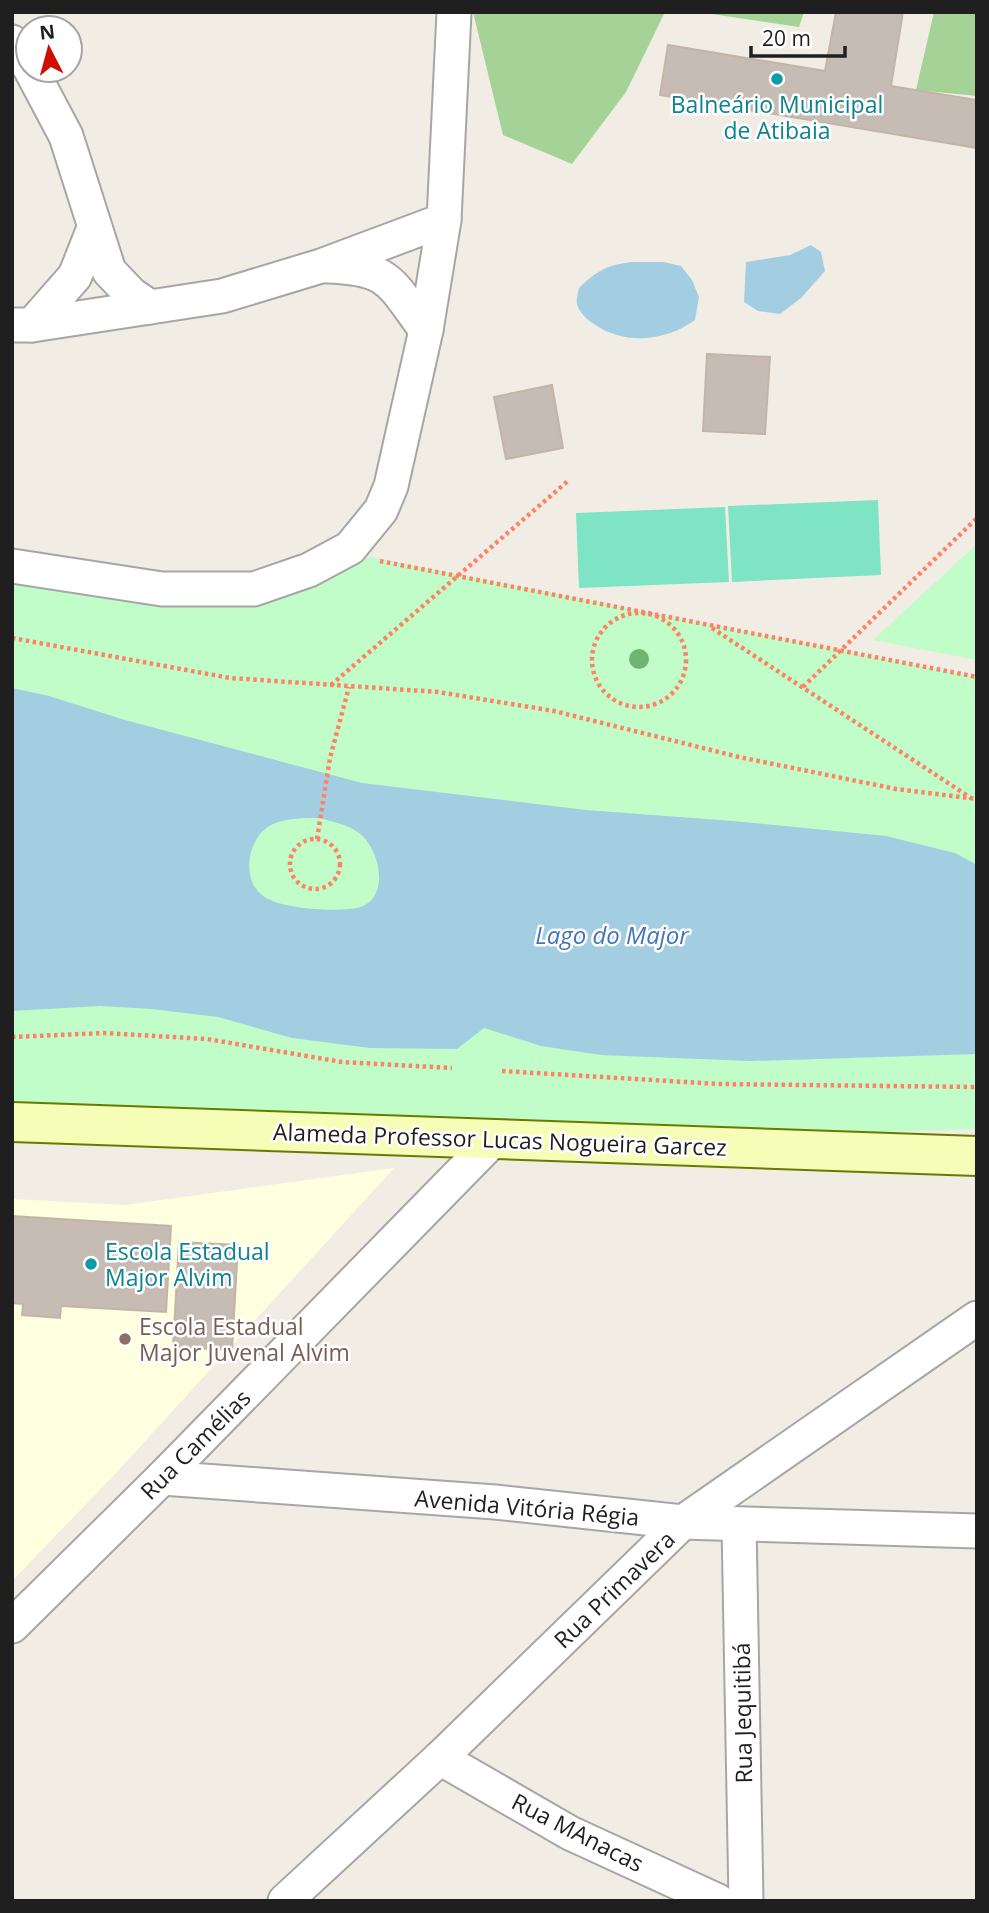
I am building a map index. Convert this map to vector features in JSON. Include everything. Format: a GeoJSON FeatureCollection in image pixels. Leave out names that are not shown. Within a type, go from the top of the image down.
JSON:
{"type":"FeatureCollection","features":[{"type":"Feature","properties":{"kind":"main road","name":"Alameda Professor Lucas Nogueira Garcez"},"geometry":{"type":"LineString","coordinates":[[16,1120],[493,1140],[977,1156]]}},
{"type":"Feature","properties":{"kind":"street"},"geometry":{"type":"LineString","coordinates":[[12,566],[162,589],[254,589],[309,570],[350,548],[381,510],[391,486],[426,330],[444,220],[454,12]]}},
{"type":"Feature","properties":{"kind":"street"},"geometry":{"type":"LineString","coordinates":[[38,84],[66,136],[109,271],[131,294],[150,307]]}},
{"type":"Feature","properties":{"kind":"street"},"geometry":{"type":"LineString","coordinates":[[22,325],[222,296],[321,266],[444,220]]}},
{"type":"Feature","properties":{"kind":"street"},"geometry":{"type":"LineString","coordinates":[[22,325],[75,275],[94,228]]}},
{"type":"Feature","properties":{"kind":"street"},"geometry":{"type":"LineString","coordinates":[[321,266],[358,267],[381,275],[397,289],[426,330]]}},
{"type":"Feature","properties":{"kind":"street","name":"Rua Camélias"},"geometry":{"type":"LineString","coordinates":[[12,1626],[162,1478],[493,1140]]}},
{"type":"Feature","properties":{"kind":"street","name":"Rua Primavera"},"geometry":{"type":"LineString","coordinates":[[285,1901],[440,1758],[683,1522],[977,1318]]}},
{"type":"Feature","properties":{"kind":"street","name":"Avenida Vitória Régia"},"geometry":{"type":"LineString","coordinates":[[162,1478],[495,1502],[683,1522],[977,1531]]}},
{"type":"Feature","properties":{"kind":"street","name":"Rua Jequitibá"},"geometry":{"type":"LineString","coordinates":[[739,1525],[746,1901]]}},
{"type":"Feature","properties":{"kind":"street","name":"Rua MAnacas"},"geometry":{"type":"LineString","coordinates":[[440,1758],[570,1833],[718,1901]]}},
{"type":"Feature","properties":{"kind":"path"},"geometry":{"type":"LineString","coordinates":[[331,685],[568,481]]}},
{"type":"Feature","properties":{"kind":"path"},"geometry":{"type":"LineString","coordinates":[[803,687],[977,518]]}},
{"type":"Feature","properties":{"kind":"path"},"geometry":{"type":"LineString","coordinates":[[368,558],[977,677]]}},
{"type":"Feature","properties":{"kind":"path"},"geometry":{"type":"LineString","coordinates":[[647,613],[673,628],[686,654],[685,669],[680,683],[665,699],[644,707],[629,706],[614,700],[602,689],[594,675],[592,660],[595,643],[603,630],[616,620],[631,614],[647,613]]}},
{"type":"Feature","properties":{"kind":"path"},"geometry":{"type":"LineString","coordinates":[[709,625],[974,798]]}},
{"type":"Feature","properties":{"kind":"path"},"geometry":{"type":"LineString","coordinates":[[12,638],[230,678],[438,692],[554,711],[739,757],[896,789],[974,798]]}},
{"type":"Feature","properties":{"kind":"path"},"geometry":{"type":"LineString","coordinates":[[317,839],[330,758],[349,687]]}},
{"type":"Feature","properties":{"kind":"path"},"geometry":{"type":"LineString","coordinates":[[309,839],[317,839],[333,845],[341,861],[341,869],[331,884],[314,890],[294,878],[289,863],[295,848],[309,839]]}},
{"type":"Feature","properties":{"kind":"path"},"geometry":{"type":"LineString","coordinates":[[12,1037],[104,1033],[207,1039],[342,1062],[452,1068]]}},
{"type":"Feature","properties":{"kind":"path"},"geometry":{"type":"LineString","coordinates":[[502,1071],[719,1084],[977,1087]]}},
{"type":"Feature","properties":{"kind":"shaded area","name":"Escola Estadual Major Juvenal Alvim"},"geometry":{"type":"Polygon","coordinates":[[[394,1168],[116,1473],[12,1581],[12,1199],[125,1205],[394,1168]]]}},
{"type":"Feature","properties":{"kind":"green space"},"geometry":{"type":"Polygon","coordinates":[[[473,12],[665,12],[626,92],[572,164],[503,135],[473,12]]]}},
{"type":"Feature","properties":{"kind":"green space"},"geometry":{"type":"Polygon","coordinates":[[[698,12],[804,12],[799,27],[698,12]]]}},
{"type":"Feature","properties":{"kind":"green space"},"geometry":{"type":"Polygon","coordinates":[[[934,12],[977,12],[977,96],[916,90],[934,12]]]}},
{"type":"Feature","properties":{"kind":"green space"},"geometry":{"type":"Polygon","coordinates":[[[878,500],[881,575],[732,582],[728,506],[878,500]]]}},
{"type":"Feature","properties":{"kind":"green space"},"geometry":{"type":"Polygon","coordinates":[[[725,507],[729,582],[579,588],[576,513],[725,507]]]}},
{"type":"Feature","properties":{"kind":"green space"},"geometry":{"type":"Polygon","coordinates":[[[977,544],[977,660],[873,640],[977,544]]]}},
{"type":"Feature","properties":{"kind":"green space"},"geometry":{"type":"Polygon","coordinates":[[[350,553],[977,677],[977,1129],[776,1135],[12,1110],[12,569],[161,593],[350,553]]]}},
{"type":"Feature","properties":{"kind":"water"},"geometry":{"type":"Polygon","coordinates":[[[811,245],[821,252],[825,271],[801,298],[780,314],[758,311],[744,302],[746,262],[790,255],[811,245]]]}},
{"type":"Feature","properties":{"kind":"water"},"geometry":{"type":"Polygon","coordinates":[[[632,262],[664,262],[681,266],[692,280],[699,297],[695,320],[671,333],[632,338],[606,331],[586,318],[577,304],[579,288],[603,269],[632,262]]]}},
{"type":"Feature","properties":{"kind":"water","name":"Lago do Major"},"geometry":{"type":"Polygon","coordinates":[[[12,688],[362,783],[586,810],[886,836],[955,853],[977,865],[977,1054],[750,1061],[601,1055],[541,1046],[484,1028],[457,1049],[370,1048],[292,1038],[218,1017],[152,1009],[100,1006],[12,1011],[12,688]],[[320,818],[290,819],[264,830],[252,849],[250,872],[253,883],[268,899],[287,905],[324,910],[357,908],[368,903],[375,895],[378,885],[379,874],[373,851],[355,830],[320,818]]]}},
{"type":"Feature","properties":{"kind":"building","name":"Balneário Municipal de Atibaia"},"geometry":{"type":"Polygon","coordinates":[[[836,12],[903,12],[891,86],[977,100],[977,148],[660,95],[668,45],[825,71],[836,12]]]}},
{"type":"Feature","properties":{"kind":"building"},"geometry":{"type":"Polygon","coordinates":[[[707,354],[770,357],[765,434],[703,431],[707,354]]]}},
{"type":"Feature","properties":{"kind":"building"},"geometry":{"type":"Polygon","coordinates":[[[552,385],[563,448],[506,459],[494,397],[552,385]]]}},
{"type":"Feature","properties":{"kind":"building","name":"Escola Estadual Major Alvim"},"geometry":{"type":"Polygon","coordinates":[[[12,1216],[171,1226],[166,1312],[61,1306],[60,1318],[22,1315],[23,1304],[12,1303],[12,1216]]]}},
{"type":"Feature","properties":{"kind":"building"},"geometry":{"type":"Polygon","coordinates":[[[179,1242],[238,1245],[232,1350],[173,1347],[179,1242]]]}},
{"type":"Feature","properties":{"kind":"place","name":"Balneário Municipal de Atibaia"},"geometry":{"type":"Point","coordinates":[777,79]}},
{"type":"Feature","properties":{"kind":"place","name":"Escola Estadual Major Alvim"},"geometry":{"type":"Point","coordinates":[91,1264]}},
{"type":"Feature","properties":{"kind":"place","name":"Escola Estadual Major Juvenal Alvim"},"geometry":{"type":"Point","coordinates":[125,1339]}}]}
